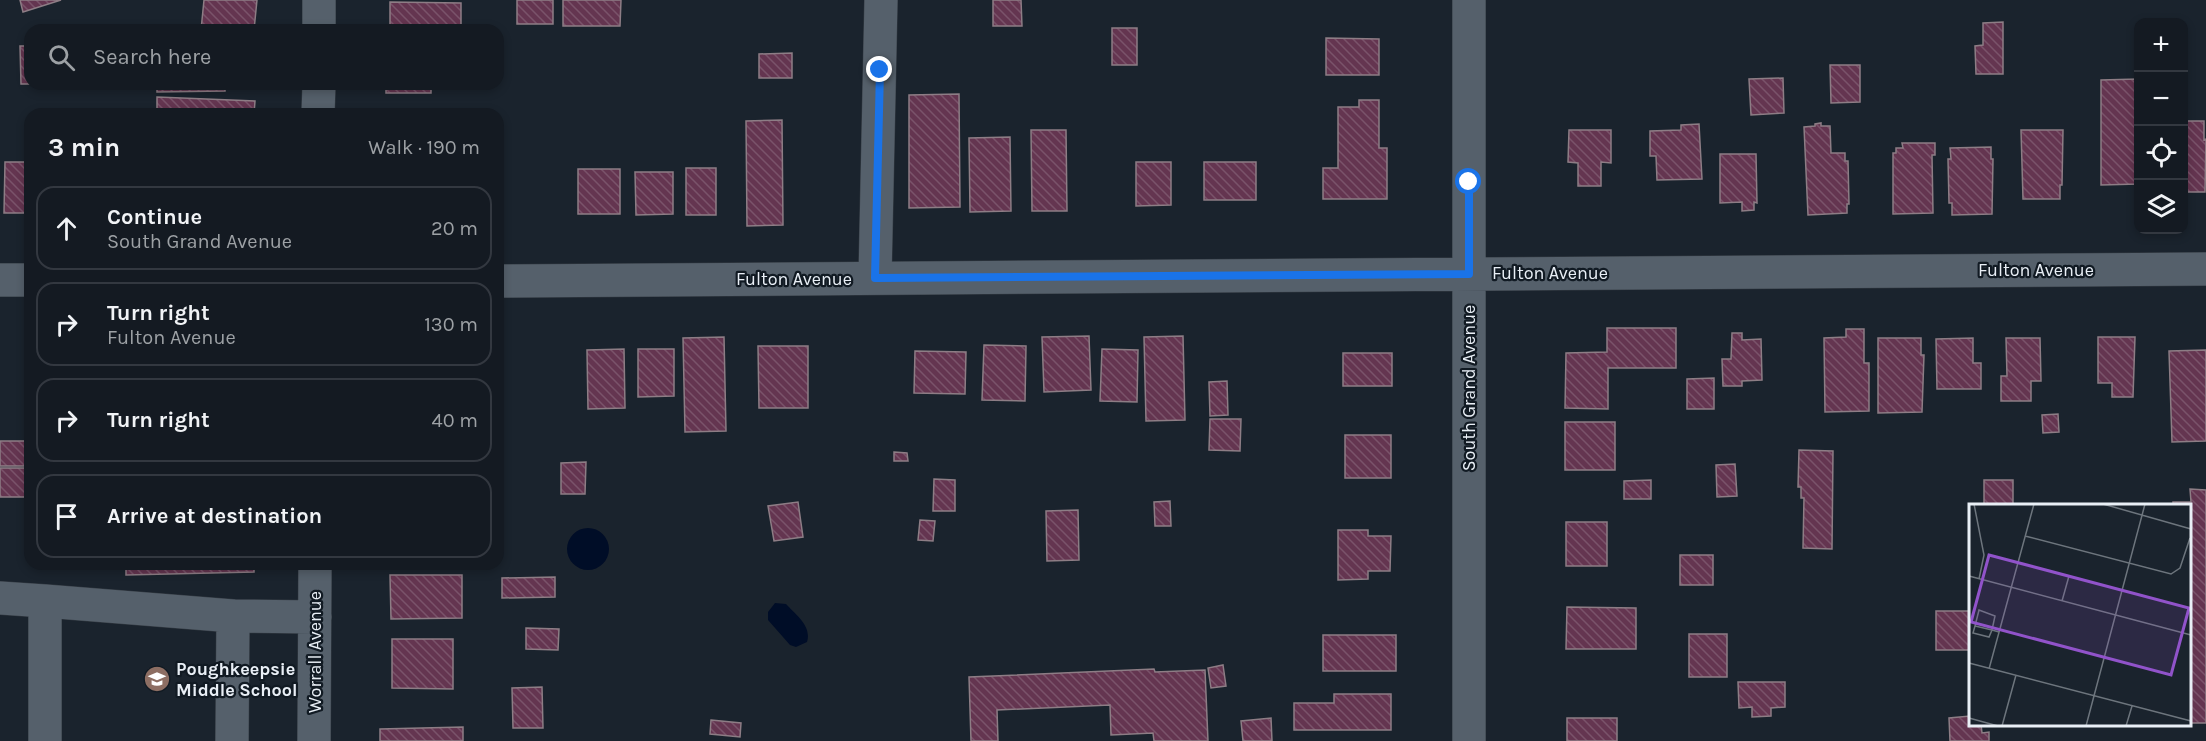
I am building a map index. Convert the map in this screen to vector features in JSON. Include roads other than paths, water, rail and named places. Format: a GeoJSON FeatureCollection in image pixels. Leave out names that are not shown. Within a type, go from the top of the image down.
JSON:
{"type":"FeatureCollection","features":[{"type":"Feature","properties":{"kind":"street"},"geometry":{"type":"LineString","coordinates":[[319,0],[319,24]]}},
{"type":"Feature","properties":{"kind":"street"},"geometry":{"type":"LineString","coordinates":[[875,278],[881,0]]}},
{"type":"Feature","properties":{"kind":"street","name":"South Grand Avenue"},"geometry":{"type":"LineString","coordinates":[[1469,0],[1469,741]]}},
{"type":"Feature","properties":{"kind":"street"},"geometry":{"type":"LineString","coordinates":[[318,90],[318,108]]}},
{"type":"Feature","properties":{"kind":"street","name":"Fulton Avenue"},"geometry":{"type":"LineString","coordinates":[[504,281],[2206,269]]}},
{"type":"Feature","properties":{"kind":"street"},"geometry":{"type":"LineString","coordinates":[[0,280],[24,280]]}},
{"type":"Feature","properties":{"kind":"street","name":"Worrall Avenue"},"geometry":{"type":"LineString","coordinates":[[314,741],[315,570]]}},
{"type":"Feature","properties":{"kind":"street"},"geometry":{"type":"LineString","coordinates":[[0,598],[233,616],[315,618]]}},
{"type":"Feature","properties":{"kind":"street"},"geometry":{"type":"LineString","coordinates":[[45,601],[45,741]]}},
{"type":"Feature","properties":{"kind":"street"},"geometry":{"type":"LineString","coordinates":[[232,741],[233,616]]}},
{"type":"Feature","properties":{"kind":"water"},"geometry":{"type":"Polygon","coordinates":[[[588,528],[596,529],[603,534],[608,541],[608,557],[603,564],[596,569],[588,570],[580,569],[573,564],[568,557],[567,549],[568,541],[573,534],[580,529],[588,528]]]}},
{"type":"Feature","properties":{"kind":"water"},"geometry":{"type":"Polygon","coordinates":[[[775,603],[786,604],[802,621],[807,631],[807,642],[796,647],[790,645],[768,620],[768,612],[775,603]]]}},
{"type":"Feature","properties":{"kind":"place","name":"Poughkeepsie Middle School"},"geometry":{"type":"Point","coordinates":[157,679]}}]}
